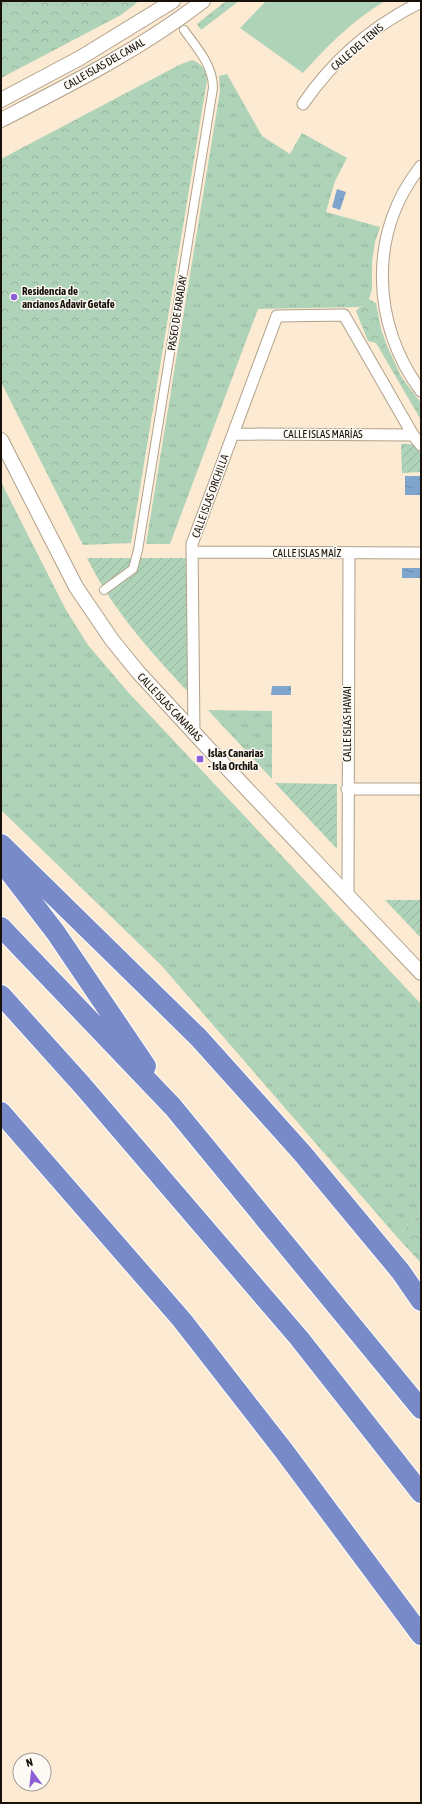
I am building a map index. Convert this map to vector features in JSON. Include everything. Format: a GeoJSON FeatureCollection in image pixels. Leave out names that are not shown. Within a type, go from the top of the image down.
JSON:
{"type":"FeatureCollection","features":[{"type":"Feature","properties":{"kind":"highway"},"geometry":{"type":"LineString","coordinates":[[1,844],[199,1038],[303,1154],[401,1272],[421,1301]]}},
{"type":"Feature","properties":{"kind":"highway"},"geometry":{"type":"LineString","coordinates":[[1,861],[56,933],[174,1107]]}},
{"type":"Feature","properties":{"kind":"highway"},"geometry":{"type":"LineString","coordinates":[[1,927],[174,1107],[421,1409]]}},
{"type":"Feature","properties":{"kind":"highway"},"geometry":{"type":"LineString","coordinates":[[1,994],[82,1085],[299,1338],[421,1493]]}},
{"type":"Feature","properties":{"kind":"highway"},"geometry":{"type":"LineString","coordinates":[[1,1112],[182,1320],[284,1451],[421,1635]]}},
{"type":"Feature","properties":{"kind":"street","name":"CALLE ISLAS DEL CANAL"},"geometry":{"type":"LineString","coordinates":[[1,100],[80,58],[173,1]]}},
{"type":"Feature","properties":{"kind":"street","name":"CALLE ISLAS DEL CANAL"},"geometry":{"type":"LineString","coordinates":[[1,120],[100,69],[181,18],[203,1]]}},
{"type":"Feature","properties":{"kind":"street","name":"CALLE DEL TENIS"},"geometry":{"type":"LineString","coordinates":[[303,104],[322,79],[347,53],[376,28],[401,12],[421,2]]}},
{"type":"Feature","properties":{"kind":"street","name":"PASEO DE FARADAY"},"geometry":{"type":"LineString","coordinates":[[104,590],[133,569],[138,550],[214,88],[210,68],[184,30]]}},
{"type":"Feature","properties":{"kind":"street"},"geometry":{"type":"LineString","coordinates":[[421,166],[408,183],[390,226],[383,251],[381,284],[394,344],[408,374],[421,391]]}},
{"type":"Feature","properties":{"kind":"street","name":"CALLE ISLAS ORCHILLA"},"geometry":{"type":"LineString","coordinates":[[194,733],[192,544],[276,316],[344,315],[413,435]]}},
{"type":"Feature","properties":{"kind":"street","name":"CALLE ISLAS MARÍAS"},"geometry":{"type":"LineString","coordinates":[[233,434],[413,435]]}},
{"type":"Feature","properties":{"kind":"street"},"geometry":{"type":"LineString","coordinates":[[413,435],[421,445]]}},
{"type":"Feature","properties":{"kind":"street","name":"CALLE ISLAS CANARIAS"},"geometry":{"type":"LineString","coordinates":[[1,440],[76,587],[112,640],[138,672],[194,733],[348,894],[421,973]]}},
{"type":"Feature","properties":{"kind":"street","name":"CALLE ISLAS MAÍZ"},"geometry":{"type":"LineString","coordinates":[[192,552],[421,553]]}},
{"type":"Feature","properties":{"kind":"street","name":"CALLE ISLAS HAWAI"},"geometry":{"type":"LineString","coordinates":[[348,894],[347,789],[349,553]]}},
{"type":"Feature","properties":{"kind":"street"},"geometry":{"type":"LineString","coordinates":[[347,789],[421,789]]}},
{"type":"Feature","properties":{"kind":"green space"},"geometry":{"type":"Polygon","coordinates":[[[1,1],[139,1],[121,15],[1,78],[1,1]]]}},
{"type":"Feature","properties":{"kind":"green space"},"geometry":{"type":"Polygon","coordinates":[[[226,1],[239,1],[201,30],[197,24],[226,1]]]}},
{"type":"Feature","properties":{"kind":"green space"},"geometry":{"type":"Polygon","coordinates":[[[266,1],[385,1],[373,8],[351,25],[321,53],[303,73],[240,28],[266,1]]]}},
{"type":"Feature","properties":{"kind":"green space"},"geometry":{"type":"Polygon","coordinates":[[[192,60],[203,67],[207,80],[131,543],[83,545],[1,382],[1,159],[179,65],[192,60]]]}},
{"type":"Feature","properties":{"kind":"green space"},"geometry":{"type":"Polygon","coordinates":[[[227,74],[262,136],[290,154],[302,133],[347,158],[335,181],[326,212],[380,227],[375,242],[372,262],[372,289],[369,299],[360,307],[258,309],[170,544],[146,544],[220,91],[219,76],[227,74]]]}},
{"type":"Feature","properties":{"kind":"green space"},"geometry":{"type":"Polygon","coordinates":[[[369,299],[376,303],[381,329],[402,378],[421,403],[421,420],[376,343],[368,341],[356,311],[369,299]]]}},
{"type":"Feature","properties":{"kind":"green space"},"geometry":{"type":"Polygon","coordinates":[[[401,444],[414,444],[421,454],[421,472],[402,473],[401,444]]]}},
{"type":"Feature","properties":{"kind":"green space"},"geometry":{"type":"Polygon","coordinates":[[[1,482],[66,610],[88,645],[128,692],[421,1004],[421,1212],[397,1237],[161,965],[1,810],[1,482]]]}},
{"type":"Feature","properties":{"kind":"green space"},"geometry":{"type":"Polygon","coordinates":[[[87,558],[187,558],[188,692],[146,645],[120,612],[97,577],[87,558]]]}},
{"type":"Feature","properties":{"kind":"green space"},"geometry":{"type":"Polygon","coordinates":[[[208,710],[272,711],[272,779],[208,710]]]}},
{"type":"Feature","properties":{"kind":"green space"},"geometry":{"type":"Polygon","coordinates":[[[275,783],[337,784],[337,849],[275,783]]]}},
{"type":"Feature","properties":{"kind":"green space"},"geometry":{"type":"Polygon","coordinates":[[[385,900],[421,900],[421,938],[385,900]]]}},
{"type":"Feature","properties":{"kind":"green space"},"geometry":{"type":"Polygon","coordinates":[[[421,1212],[421,1263],[397,1237],[421,1212]]]}},
{"type":"Feature","properties":{"kind":"water"},"geometry":{"type":"Polygon","coordinates":[[[337,189],[346,192],[340,210],[332,207],[337,189]]]}},
{"type":"Feature","properties":{"kind":"water"},"geometry":{"type":"Polygon","coordinates":[[[405,476],[421,476],[421,495],[405,495],[405,476]]]}},
{"type":"Feature","properties":{"kind":"water"},"geometry":{"type":"Polygon","coordinates":[[[402,568],[420,568],[420,578],[402,578],[402,568]]]}},
{"type":"Feature","properties":{"kind":"water"},"geometry":{"type":"Polygon","coordinates":[[[272,686],[291,686],[291,695],[271,695],[272,686]]]}},
{"type":"Feature","properties":{"kind":"place","name":"Residencia de ancianos Adavir Getafe"},"geometry":{"type":"Point","coordinates":[14,297]}},
{"type":"Feature","properties":{"kind":"place","name":"Islas Canarias - Isla Orchila"},"geometry":{"type":"Point","coordinates":[200,759]}}]}
